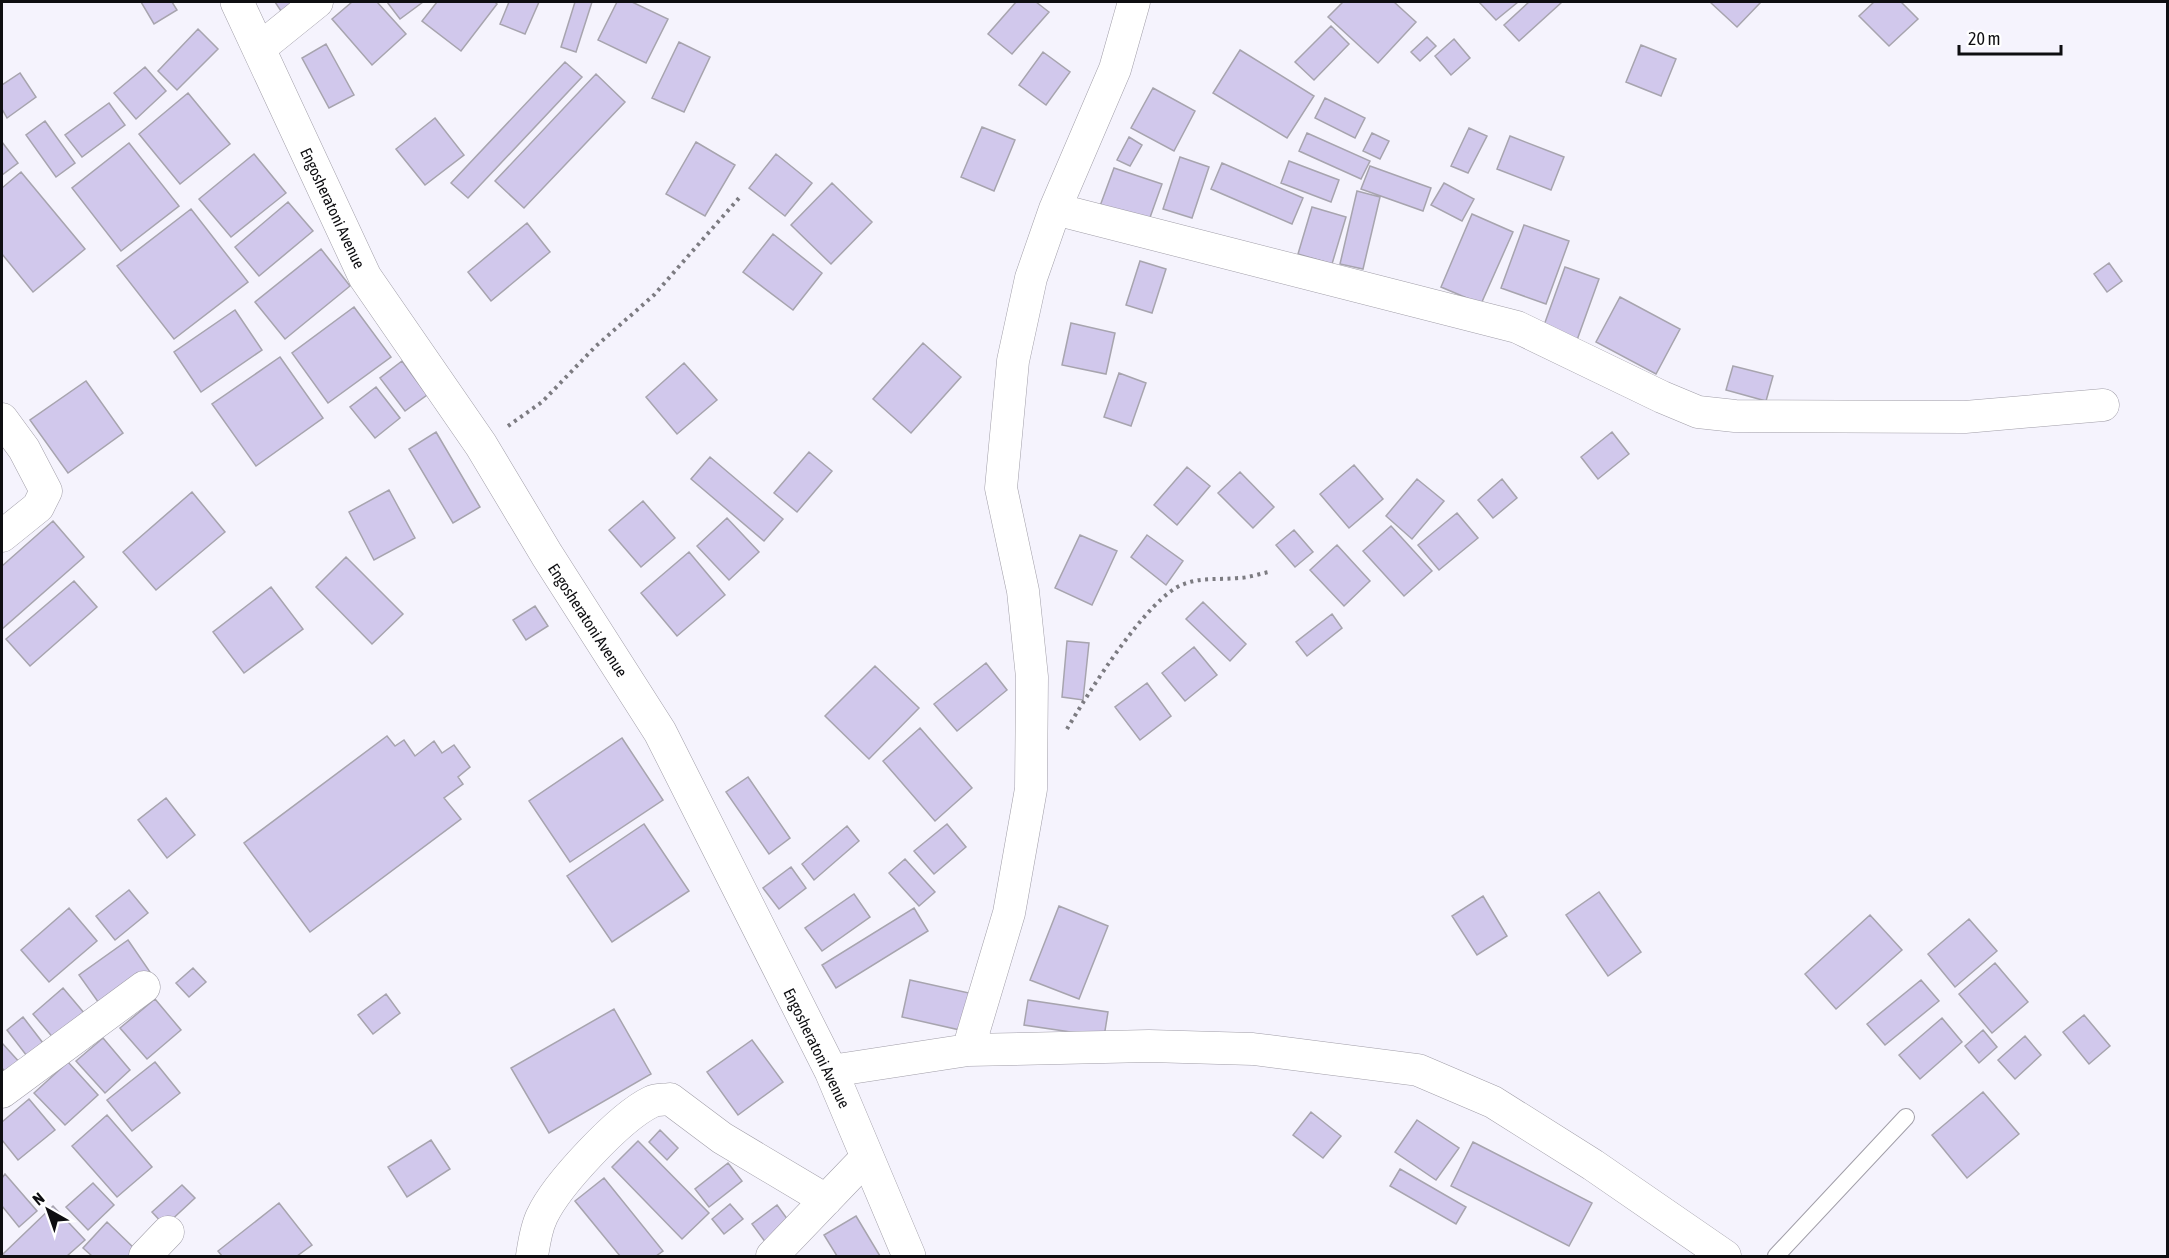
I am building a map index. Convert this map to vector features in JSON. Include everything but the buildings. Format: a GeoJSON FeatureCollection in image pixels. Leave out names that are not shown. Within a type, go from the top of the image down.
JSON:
{"type":"FeatureCollection","features":[{"type":"Feature","properties":{"kind":"street","name":"Engosheratoni Avenue"},"geometry":{"type":"LineString","coordinates":[[237,2],[365,277],[481,445],[547,555],[660,732],[831,1071],[909,1257]]}},
{"type":"Feature","properties":{"kind":"street"},"geometry":{"type":"LineString","coordinates":[[260,48],[317,2]]}},
{"type":"Feature","properties":{"kind":"street"},"geometry":{"type":"LineString","coordinates":[[968,1050],[1009,913],[1031,789],[1032,677],[1023,591],[1001,488],[1013,361],[1031,278],[1055,209],[1115,69],[1134,2]]}},
{"type":"Feature","properties":{"kind":"street"},"geometry":{"type":"LineString","coordinates":[[1055,209],[1516,327],[1698,412],[1735,416],[1965,417],[2103,405]]}},
{"type":"Feature","properties":{"kind":"street"},"geometry":{"type":"LineString","coordinates":[[2,419],[24,449],[46,490],[38,507],[2,536]]}},
{"type":"Feature","properties":{"kind":"street"},"geometry":{"type":"LineString","coordinates":[[2,1092],[144,987]]}},
{"type":"Feature","properties":{"kind":"street"},"geometry":{"type":"LineString","coordinates":[[831,1071],[968,1050],[1149,1046],[1253,1049],[1418,1070],[1493,1102],[1593,1165],[1725,1257]]}},
{"type":"Feature","properties":{"kind":"street"},"geometry":{"type":"LineString","coordinates":[[532,1257],[534,1240],[542,1215],[560,1190],[597,1147],[653,1101],[670,1099],[722,1138],[826,1200]]}},
{"type":"Feature","properties":{"kind":"street"},"geometry":{"type":"LineString","coordinates":[[772,1257],[867,1157]]}},
{"type":"Feature","properties":{"kind":"street"},"geometry":{"type":"LineString","coordinates":[[145,1257],[168,1232]]}},
{"type":"Feature","properties":{"kind":"lane"},"geometry":{"type":"LineString","coordinates":[[1776,1257],[1906,1117]]}},
{"type":"Feature","properties":{"kind":"path"},"geometry":{"type":"LineString","coordinates":[[481,445],[542,402],[596,346],[654,295],[739,198]]}},
{"type":"Feature","properties":{"kind":"path"},"geometry":{"type":"LineString","coordinates":[[1065,731],[1129,637],[1153,608],[1181,584],[1207,578],[1239,578],[1269,572]]}}]}
